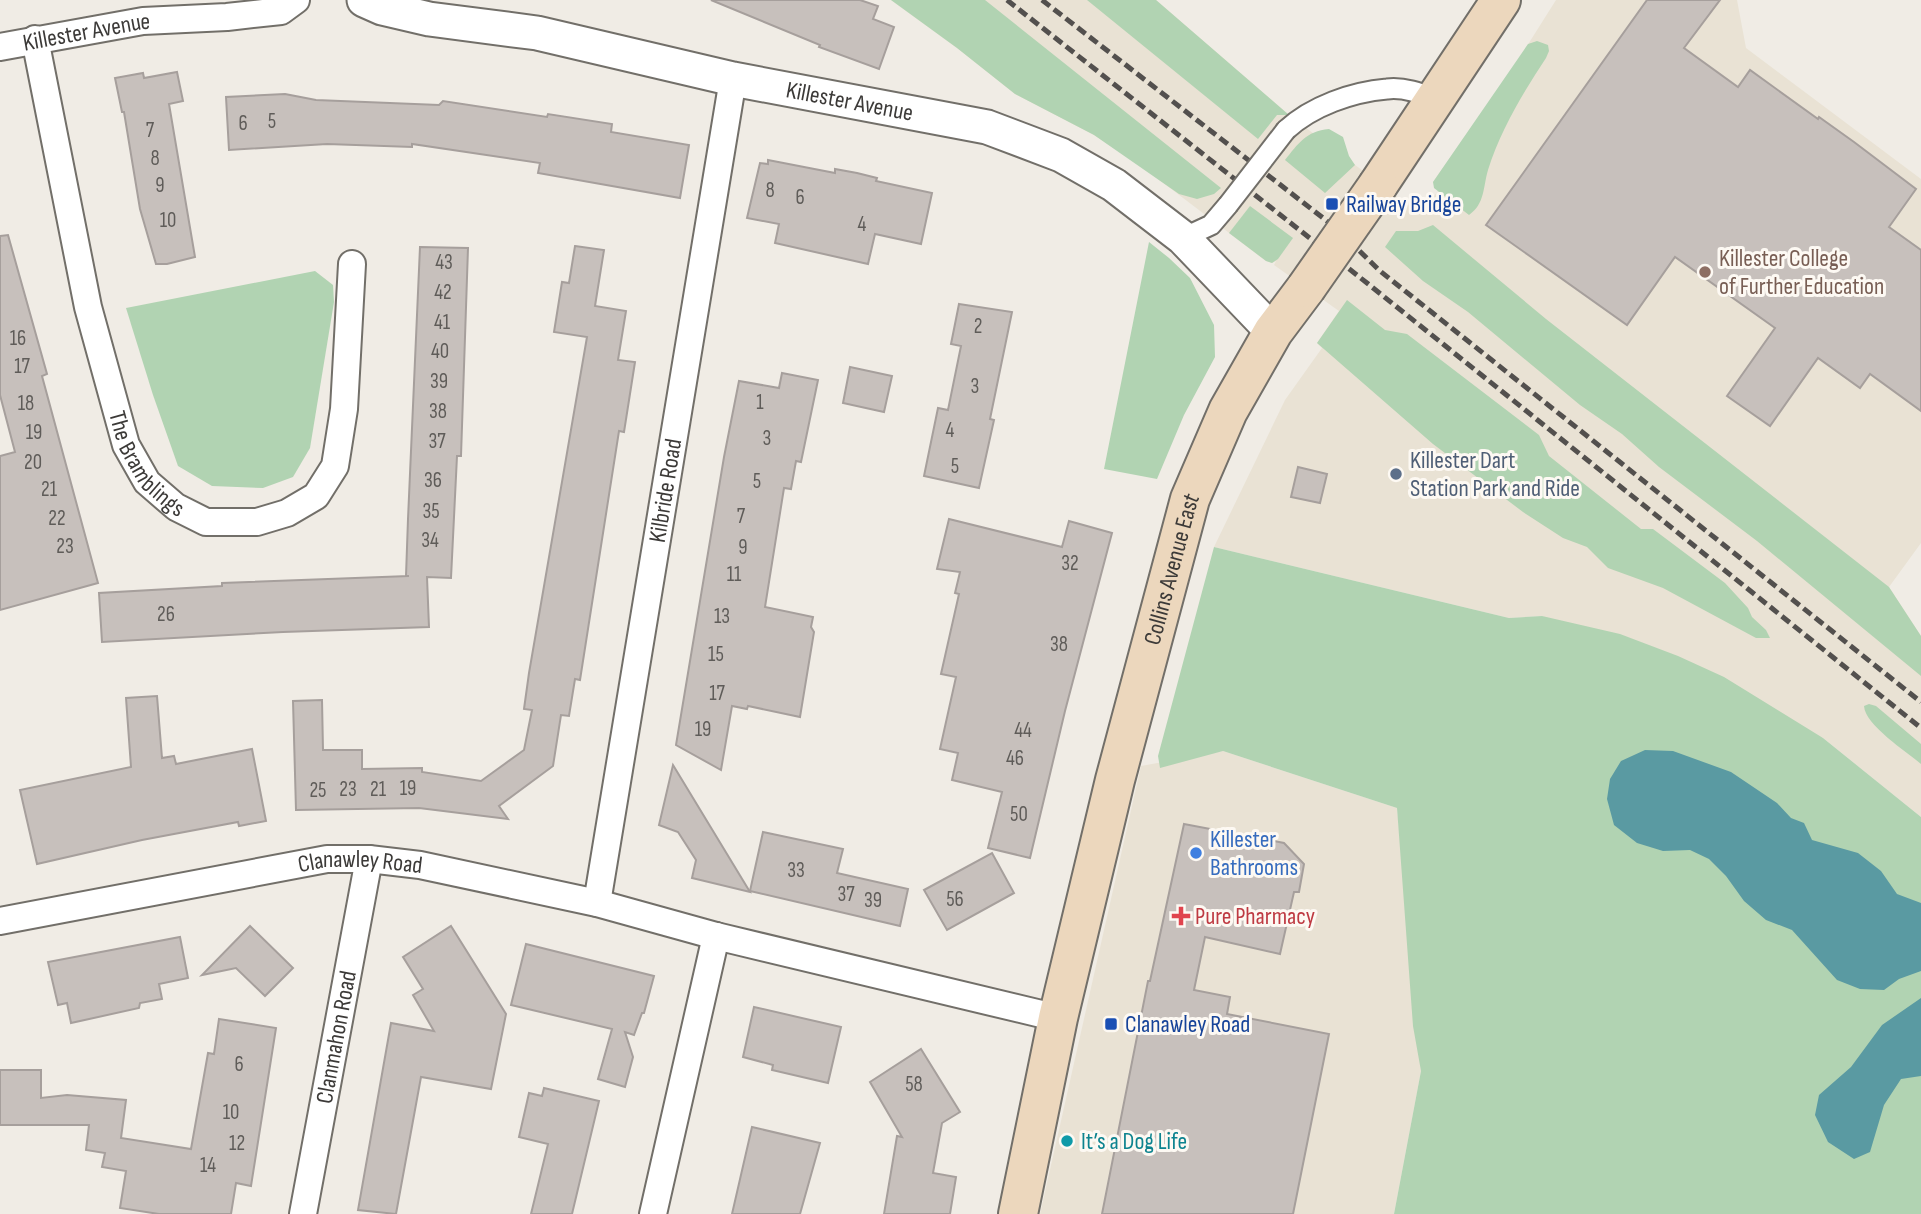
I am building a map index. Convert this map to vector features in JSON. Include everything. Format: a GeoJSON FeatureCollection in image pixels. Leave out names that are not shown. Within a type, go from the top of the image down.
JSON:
{"type":"FeatureCollection","features":[{"type":"Feature","properties":{"kind":"main road","name":"Collins Avenue East"},"geometry":{"type":"LineString","coordinates":[[1018,1214],[1058,1018],[1127,733],[1190,499],[1228,411],[1273,332],[1378,185],[1501,0]]}},
{"type":"Feature","properties":{"kind":"street","name":"Killester Avenue"},"geometry":{"type":"LineString","coordinates":[[0,47],[143,21],[227,17],[281,10],[296,0]]}},
{"type":"Feature","properties":{"kind":"street","name":"Killester Avenue"},"geometry":{"type":"LineString","coordinates":[[364,0],[382,8],[429,19],[537,33],[733,79],[987,127],[1061,155],[1114,184],[1183,239],[1273,332]]}},
{"type":"Feature","properties":{"kind":"street","name":"The Bramblings"},"geometry":{"type":"LineString","coordinates":[[35,40],[88,307],[126,445],[147,482],[176,507],[206,522],[257,522],[287,513],[316,496],[335,466],[344,409],[352,264]]}},
{"type":"Feature","properties":{"kind":"street","name":"Kilbride Road"},"geometry":{"type":"LineString","coordinates":[[597,903],[733,79]]}},
{"type":"Feature","properties":{"kind":"street"},"geometry":{"type":"LineString","coordinates":[[1183,239],[1211,225],[1286,130],[1318,108],[1354,95],[1389,88],[1413,91],[1436,99]]}},
{"type":"Feature","properties":{"kind":"street","name":"Clanawley Road"},"geometry":{"type":"LineString","coordinates":[[0,921],[327,859],[369,859],[420,865],[597,903],[716,936],[1058,1018]]}},
{"type":"Feature","properties":{"kind":"street","name":"Clanmahon Road"},"geometry":{"type":"LineString","coordinates":[[303,1214],[369,859]]}},
{"type":"Feature","properties":{"kind":"street"},"geometry":{"type":"LineString","coordinates":[[653,1214],[716,936]]}},
{"type":"Feature","properties":{"kind":"shaded area"},"geometry":{"type":"Polygon","coordinates":[[[891,0],[1156,0],[1289,115],[1420,214],[1438,191],[1433,182],[1515,65],[1556,0],[1737,0],[1746,48],[1921,179],[1921,543],[1889,587],[1921,636],[1921,817],[1823,738],[1542,616],[1509,618],[1214,547],[1285,400],[1322,348],[1317,343],[1339,311],[1274,265],[1276,261],[1266,261],[1141,166],[1094,135],[1015,94],[891,0]]]}},
{"type":"Feature","properties":{"kind":"shaded area"},"geometry":{"type":"Polygon","coordinates":[[[1223,751],[1397,808],[1421,1071],[1394,1214],[1040,1214],[1141,766],[1223,751]]]}},
{"type":"Feature","properties":{"kind":"green space"},"geometry":{"type":"Polygon","coordinates":[[[891,0],[985,0],[1221,188],[1214,194],[1197,199],[1179,194],[1094,135],[1015,94],[891,0]]]}},
{"type":"Feature","properties":{"kind":"green space"},"geometry":{"type":"Polygon","coordinates":[[[1087,0],[1156,0],[1289,115],[1277,115],[1258,139],[1087,0]]]}},
{"type":"Feature","properties":{"kind":"green space"},"geometry":{"type":"Polygon","coordinates":[[[1537,41],[1548,45],[1549,51],[1506,126],[1493,155],[1481,200],[1469,215],[1434,188],[1433,182],[1528,44],[1537,41]]]}},
{"type":"Feature","properties":{"kind":"green space"},"geometry":{"type":"Polygon","coordinates":[[[1329,129],[1343,137],[1355,165],[1325,193],[1285,160],[1308,135],[1329,129]]]}},
{"type":"Feature","properties":{"kind":"green space"},"geometry":{"type":"Polygon","coordinates":[[[1250,206],[1293,238],[1272,263],[1229,233],[1250,206]]]}},
{"type":"Feature","properties":{"kind":"green space"},"geometry":{"type":"Polygon","coordinates":[[[1433,225],[1546,319],[1889,587],[1921,636],[1921,676],[1757,541],[1659,467],[1622,434],[1580,405],[1468,312],[1423,281],[1385,247],[1396,231],[1418,231],[1433,225]]]}},
{"type":"Feature","properties":{"kind":"green space"},"geometry":{"type":"Polygon","coordinates":[[[1149,242],[1190,278],[1214,325],[1215,357],[1184,415],[1157,479],[1104,469],[1149,242]]]}},
{"type":"Feature","properties":{"kind":"green space"},"geometry":{"type":"Polygon","coordinates":[[[315,271],[333,285],[334,302],[310,448],[293,477],[263,488],[212,486],[178,466],[126,308],[315,271]]]}},
{"type":"Feature","properties":{"kind":"green space"},"geometry":{"type":"Polygon","coordinates":[[[1347,300],[1385,330],[1407,334],[1539,435],[1549,456],[1641,529],[1653,529],[1725,583],[1770,638],[1756,638],[1663,588],[1608,568],[1587,547],[1563,538],[1523,512],[1433,444],[1317,343],[1347,300]]]}},
{"type":"Feature","properties":{"kind":"green space"},"geometry":{"type":"Polygon","coordinates":[[[1214,547],[1509,618],[1542,616],[1620,634],[1678,656],[1724,677],[1823,738],[1921,817],[1921,1214],[1394,1214],[1421,1071],[1413,1026],[1397,808],[1223,751],[1160,768],[1158,756],[1214,547]]]}},
{"type":"Feature","properties":{"kind":"green space"},"geometry":{"type":"Polygon","coordinates":[[[1864,706],[1876,706],[1921,744],[1921,764],[1871,721],[1864,706]]]}},
{"type":"Feature","properties":{"kind":"water"},"geometry":{"type":"Polygon","coordinates":[[[1645,750],[1673,751],[1731,772],[1777,803],[1791,818],[1804,823],[1812,840],[1858,853],[1881,871],[1897,894],[1921,903],[1921,971],[1899,979],[1884,990],[1860,989],[1837,980],[1792,930],[1766,920],[1744,901],[1726,876],[1709,859],[1690,850],[1663,851],[1637,843],[1614,825],[1607,799],[1610,779],[1621,761],[1645,750]]]}},
{"type":"Feature","properties":{"kind":"water"},"geometry":{"type":"Polygon","coordinates":[[[1921,998],[1921,1076],[1901,1079],[1884,1105],[1870,1152],[1854,1159],[1828,1142],[1815,1115],[1819,1095],[1851,1067],[1882,1025],[1921,998]]]}},
{"type":"Feature","properties":{"kind":"building"},"geometry":{"type":"Polygon","coordinates":[[[711,0],[860,0],[878,6],[873,19],[894,27],[879,69],[819,47],[820,45],[711,0]]]}},
{"type":"Feature","properties":{"kind":"building"},"geometry":{"type":"Polygon","coordinates":[[[1647,0],[1720,0],[1684,48],[1738,87],[1750,70],[1916,189],[1889,227],[1921,250],[1921,411],[1870,374],[1860,388],[1818,358],[1770,426],[1727,396],[1775,328],[1675,257],[1627,325],[1486,225],[1647,0]]]}},
{"type":"Feature","properties":{"kind":"building"},"geometry":{"type":"Polygon","coordinates":[[[177,72],[183,101],[169,104],[195,257],[156,264],[140,209],[124,112],[115,78],[143,73],[144,78],[177,72]]]}},
{"type":"Feature","properties":{"kind":"building"},"geometry":{"type":"Polygon","coordinates":[[[285,94],[316,100],[439,105],[443,101],[612,124],[611,132],[689,145],[680,198],[538,173],[540,163],[412,144],[412,147],[327,144],[229,150],[226,97],[285,94]]]}},
{"type":"Feature","properties":{"kind":"building"},"geometry":{"type":"Polygon","coordinates":[[[768,160],[835,173],[835,169],[857,173],[877,178],[876,181],[932,193],[921,244],[875,234],[868,264],[775,243],[779,224],[747,218],[760,163],[768,164],[768,160]]]}},
{"type":"Feature","properties":{"kind":"building"},"geometry":{"type":"Polygon","coordinates":[[[8,235],[47,374],[42,376],[98,583],[0,610],[0,456],[15,452],[0,395],[0,236],[8,235]]]}},
{"type":"Feature","properties":{"kind":"building"},"geometry":{"type":"Polygon","coordinates":[[[575,246],[604,250],[595,306],[626,311],[618,360],[635,362],[624,432],[619,431],[580,680],[575,679],[569,716],[561,715],[553,766],[499,806],[508,819],[419,808],[296,810],[293,701],[322,700],[323,750],[362,750],[362,769],[422,768],[422,772],[481,781],[524,750],[532,710],[524,709],[529,673],[587,337],[554,332],[562,282],[569,283],[575,246]]]}},
{"type":"Feature","properties":{"kind":"building"},"geometry":{"type":"Polygon","coordinates":[[[420,247],[468,248],[461,456],[457,456],[451,578],[427,577],[429,627],[102,642],[99,593],[222,586],[222,583],[409,576],[406,576],[420,247]]]}},
{"type":"Feature","properties":{"kind":"building"},"geometry":{"type":"Polygon","coordinates":[[[959,304],[1012,312],[990,419],[994,420],[979,488],[924,476],[938,408],[948,410],[961,346],[951,344],[959,304]]]}},
{"type":"Feature","properties":{"kind":"building"},"geometry":{"type":"Polygon","coordinates":[[[850,367],[892,376],[884,412],[843,403],[850,367]]]}},
{"type":"Feature","properties":{"kind":"building"},"geometry":{"type":"Polygon","coordinates":[[[782,373],[818,380],[801,462],[796,461],[791,489],[784,488],[765,607],[813,617],[811,627],[814,632],[800,717],[748,706],[747,709],[732,706],[721,770],[676,745],[739,381],[779,388],[782,373]]]}},
{"type":"Feature","properties":{"kind":"building"},"geometry":{"type":"Polygon","coordinates":[[[1298,467],[1327,474],[1320,503],[1291,497],[1298,467]]]}},
{"type":"Feature","properties":{"kind":"building"},"geometry":{"type":"Polygon","coordinates":[[[949,519],[1062,547],[1069,521],[1112,533],[1030,858],[988,848],[1002,792],[952,780],[958,753],[940,749],[956,677],[941,674],[959,594],[955,593],[960,572],[937,569],[949,519]]]}},
{"type":"Feature","properties":{"kind":"building"},"geometry":{"type":"Polygon","coordinates":[[[157,696],[162,758],[174,756],[176,764],[252,749],[266,821],[239,826],[238,822],[142,840],[37,864],[20,790],[131,767],[126,698],[157,696]]]}},
{"type":"Feature","properties":{"kind":"building"},"geometry":{"type":"Polygon","coordinates":[[[673,765],[750,892],[692,878],[696,860],[678,832],[659,825],[673,765]]]}},
{"type":"Feature","properties":{"kind":"building"},"geometry":{"type":"Polygon","coordinates":[[[1184,824],[1284,843],[1304,864],[1299,892],[1294,892],[1280,954],[1205,937],[1194,990],[1230,997],[1227,1014],[1329,1034],[1293,1214],[1102,1214],[1148,981],[1184,824]]]}},
{"type":"Feature","properties":{"kind":"building"},"geometry":{"type":"Polygon","coordinates":[[[763,832],[843,849],[837,873],[908,889],[900,926],[750,891],[763,832]]]}},
{"type":"Feature","properties":{"kind":"building"},"geometry":{"type":"Polygon","coordinates":[[[992,853],[1014,893],[947,930],[924,890],[992,853]]]}},
{"type":"Feature","properties":{"kind":"building"},"geometry":{"type":"Polygon","coordinates":[[[250,926],[293,968],[265,996],[236,968],[202,975],[250,926]]]}},
{"type":"Feature","properties":{"kind":"building"},"geometry":{"type":"Polygon","coordinates":[[[451,926],[506,1014],[491,1089],[421,1077],[396,1214],[358,1210],[391,1023],[434,1031],[413,995],[423,989],[403,957],[451,926]]]}},
{"type":"Feature","properties":{"kind":"building"},"geometry":{"type":"Polygon","coordinates":[[[180,937],[188,978],[159,984],[162,999],[140,1003],[139,1008],[71,1023],[67,1003],[58,1005],[48,962],[180,937]]]}},
{"type":"Feature","properties":{"kind":"building"},"geometry":{"type":"Polygon","coordinates":[[[526,944],[654,976],[644,1013],[634,1035],[625,1032],[633,1057],[625,1087],[598,1079],[612,1029],[511,1005],[526,944]]]}},
{"type":"Feature","properties":{"kind":"building"},"geometry":{"type":"Polygon","coordinates":[[[754,1007],[841,1027],[828,1083],[772,1070],[773,1065],[743,1057],[754,1007]]]}},
{"type":"Feature","properties":{"kind":"building"},"geometry":{"type":"Polygon","coordinates":[[[219,1019],[276,1028],[251,1186],[236,1183],[231,1214],[159,1214],[120,1208],[126,1171],[102,1167],[105,1153],[86,1150],[89,1125],[0,1125],[0,1070],[41,1070],[41,1098],[67,1095],[126,1100],[121,1138],[191,1149],[208,1053],[214,1054],[219,1019]]]}},
{"type":"Feature","properties":{"kind":"building"},"geometry":{"type":"Polygon","coordinates":[[[921,1049],[960,1112],[942,1123],[933,1173],[956,1177],[950,1214],[884,1214],[897,1136],[902,1137],[870,1082],[921,1049]]]}},
{"type":"Feature","properties":{"kind":"building"},"geometry":{"type":"Polygon","coordinates":[[[544,1088],[599,1101],[572,1214],[531,1214],[548,1144],[519,1137],[529,1093],[542,1096],[544,1088]]]}},
{"type":"Feature","properties":{"kind":"building"},"geometry":{"type":"Polygon","coordinates":[[[752,1127],[820,1143],[800,1214],[732,1214],[752,1127]]]}},
{"type":"Feature","properties":{"kind":"railway"},"geometry":{"type":"LineString","coordinates":[[1007,0],[1367,283],[1921,728]]}},
{"type":"Feature","properties":{"kind":"railway"},"geometry":{"type":"LineString","coordinates":[[1042,0],[1336,228],[1380,271],[1921,702]]}},
{"type":"Feature","properties":{"kind":"place","name":"Railway Bridge"},"geometry":{"type":"Point","coordinates":[1332,204]}},
{"type":"Feature","properties":{"kind":"place","name":"Killester College of Further Education"},"geometry":{"type":"Point","coordinates":[1705,272]}},
{"type":"Feature","properties":{"kind":"place","name":"Killester Dart Station Park and Ride"},"geometry":{"type":"Point","coordinates":[1396,474]}},
{"type":"Feature","properties":{"kind":"place","name":"Killester Bathrooms"},"geometry":{"type":"Point","coordinates":[1196,853]}},
{"type":"Feature","properties":{"kind":"place","name":"Pure Pharmacy"},"geometry":{"type":"Point","coordinates":[1181,916]}},
{"type":"Feature","properties":{"kind":"place","name":"Clanawley Road"},"geometry":{"type":"Point","coordinates":[1111,1024]}},
{"type":"Feature","properties":{"kind":"place","name":"It’s a Dog Life"},"geometry":{"type":"Point","coordinates":[1067,1141]}}]}
